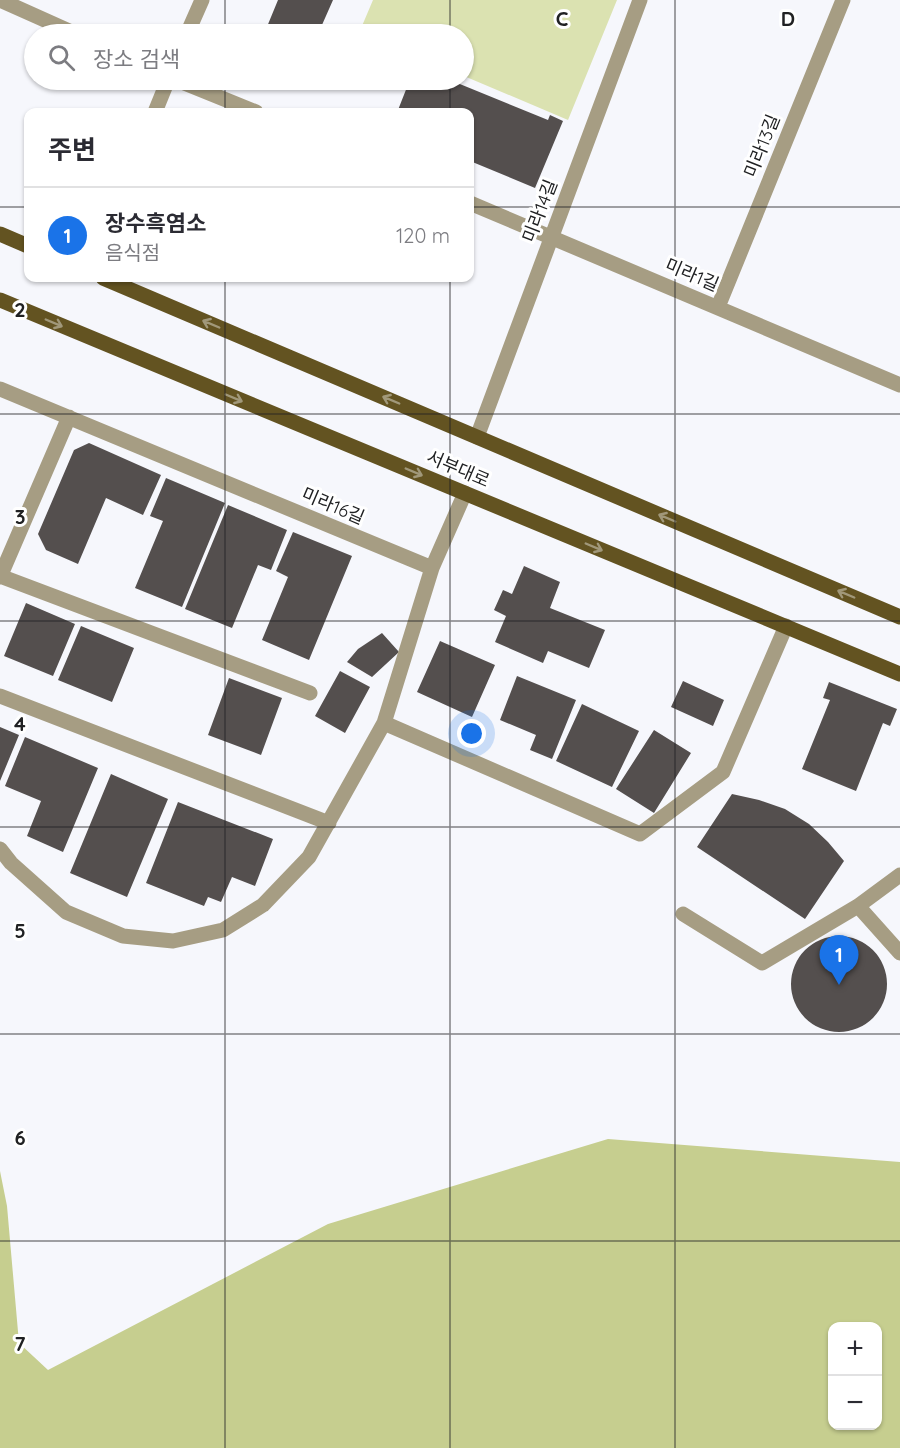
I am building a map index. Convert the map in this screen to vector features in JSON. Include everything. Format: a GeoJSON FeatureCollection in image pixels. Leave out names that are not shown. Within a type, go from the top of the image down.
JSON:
{"type":"FeatureCollection","features":[{"type":"Feature","properties":{"kind":"main road"},"geometry":{"type":"LineString","coordinates":[[0,234],[24,244]]}},
{"type":"Feature","properties":{"kind":"main road","name":"서부대로"},"geometry":{"type":"LineString","coordinates":[[112,282],[900,617]]}},
{"type":"Feature","properties":{"kind":"main road","name":"서부대로"},"geometry":{"type":"LineString","coordinates":[[0,300],[900,674]]}},
{"type":"Feature","properties":{"kind":"street"},"geometry":{"type":"LineString","coordinates":[[191,24],[202,0]]}},
{"type":"Feature","properties":{"kind":"street","name":"미라14길"},"geometry":{"type":"LineString","coordinates":[[477,437],[640,0]]}},
{"type":"Feature","properties":{"kind":"street","name":"미라13길"},"geometry":{"type":"LineString","coordinates":[[718,307],[843,0]]}},
{"type":"Feature","properties":{"kind":"street"},"geometry":{"type":"LineString","coordinates":[[3,1],[54,24]]}},
{"type":"Feature","properties":{"kind":"street"},"geometry":{"type":"LineString","coordinates":[[157,108],[164,90]]}},
{"type":"Feature","properties":{"kind":"street"},"geometry":{"type":"LineString","coordinates":[[202,90],[246,108]]}},
{"type":"Feature","properties":{"kind":"street","name":"미라1길"},"geometry":{"type":"LineString","coordinates":[[474,205],[718,307],[898,379]]}},
{"type":"Feature","properties":{"kind":"street","name":"미라16길"},"geometry":{"type":"LineString","coordinates":[[0,389],[432,568]]}},
{"type":"Feature","properties":{"kind":"street"},"geometry":{"type":"LineString","coordinates":[[69,417],[0,577],[310,693]]}},
{"type":"Feature","properties":{"kind":"street"},"geometry":{"type":"LineString","coordinates":[[0,849],[11,863],[66,912],[123,936],[173,941],[223,930],[263,905],[309,857],[384,723],[432,568],[465,494]]}},
{"type":"Feature","properties":{"kind":"street"},"geometry":{"type":"LineString","coordinates":[[384,723],[640,834],[723,772],[786,626]]}},
{"type":"Feature","properties":{"kind":"street"},"geometry":{"type":"LineString","coordinates":[[0,696],[328,823]]}},
{"type":"Feature","properties":{"kind":"street"},"geometry":{"type":"LineString","coordinates":[[683,914],[762,963],[858,906],[900,875]]}},
{"type":"Feature","properties":{"kind":"street"},"geometry":{"type":"LineString","coordinates":[[858,906],[900,953]]}},
{"type":"Feature","properties":{"kind":"green space"},"geometry":{"type":"Polygon","coordinates":[[[373,0],[617,0],[568,120],[474,80],[474,24],[363,24],[373,0]]]}},
{"type":"Feature","properties":{"kind":"green space"},"geometry":{"type":"Polygon","coordinates":[[[608,1139],[900,1162],[900,1448],[0,1448],[0,1171],[7,1206],[19,1343],[48,1370],[328,1224],[608,1139]]]}},
{"type":"Feature","properties":{"kind":"building"},"geometry":{"type":"Polygon","coordinates":[[[278,0],[333,0],[322,24],[268,24],[278,0]]]}},
{"type":"Feature","properties":{"kind":"building"},"geometry":{"type":"Polygon","coordinates":[[[406,90],[474,90],[548,120],[550,115],[563,121],[535,188],[474,163],[474,108],[399,108],[406,90]]]}},
{"type":"Feature","properties":{"kind":"building"},"geometry":{"type":"Polygon","coordinates":[[[89,443],[161,475],[143,515],[106,498],[78,564],[46,550],[38,534],[74,450],[89,443]]]}},
{"type":"Feature","properties":{"kind":"building"},"geometry":{"type":"Polygon","coordinates":[[[166,478],[225,503],[182,607],[135,588],[163,521],[150,516],[166,478]]]}},
{"type":"Feature","properties":{"kind":"building"},"geometry":{"type":"Polygon","coordinates":[[[228,505],[287,530],[271,570],[258,565],[232,628],[185,609],[228,505]]]}},
{"type":"Feature","properties":{"kind":"building"},"geometry":{"type":"Polygon","coordinates":[[[293,532],[352,556],[309,660],[262,640],[288,577],[276,571],[293,532]]]}},
{"type":"Feature","properties":{"kind":"building"},"geometry":{"type":"Polygon","coordinates":[[[524,566],[560,582],[550,608],[605,630],[589,668],[548,651],[543,663],[495,642],[506,616],[494,610],[503,590],[512,594],[524,566]]]}},
{"type":"Feature","properties":{"kind":"building"},"geometry":{"type":"Polygon","coordinates":[[[26,603],[75,624],[53,676],[4,656],[26,603]]]}},
{"type":"Feature","properties":{"kind":"building"},"geometry":{"type":"Polygon","coordinates":[[[81,626],[134,648],[112,702],[58,680],[81,626]]]}},
{"type":"Feature","properties":{"kind":"building"},"geometry":{"type":"Polygon","coordinates":[[[382,633],[399,652],[372,677],[347,662],[358,649],[382,633]]]}},
{"type":"Feature","properties":{"kind":"building"},"geometry":{"type":"Polygon","coordinates":[[[440,641],[495,665],[472,717],[417,692],[440,641]]]}},
{"type":"Feature","properties":{"kind":"building"},"geometry":{"type":"Polygon","coordinates":[[[340,671],[370,687],[345,733],[315,716],[340,671]]]}},
{"type":"Feature","properties":{"kind":"building"},"geometry":{"type":"Polygon","coordinates":[[[517,676],[576,700],[552,759],[530,750],[536,735],[500,720],[517,676]]]}},
{"type":"Feature","properties":{"kind":"building"},"geometry":{"type":"Polygon","coordinates":[[[229,678],[282,698],[261,755],[208,735],[229,678]]]}},
{"type":"Feature","properties":{"kind":"building"},"geometry":{"type":"Polygon","coordinates":[[[683,681],[724,700],[713,726],[671,707],[683,681]]]}},
{"type":"Feature","properties":{"kind":"building"},"geometry":{"type":"Polygon","coordinates":[[[829,682],[897,709],[890,726],[883,723],[856,791],[802,769],[830,700],[823,698],[829,682]]]}},
{"type":"Feature","properties":{"kind":"building"},"geometry":{"type":"Polygon","coordinates":[[[582,704],[639,731],[612,787],[556,761],[582,704]]]}},
{"type":"Feature","properties":{"kind":"building"},"geometry":{"type":"Polygon","coordinates":[[[0,727],[19,735],[0,781],[0,727]]]}},
{"type":"Feature","properties":{"kind":"building"},"geometry":{"type":"Polygon","coordinates":[[[654,730],[691,753],[654,813],[616,789],[654,730]]]}},
{"type":"Feature","properties":{"kind":"building"},"geometry":{"type":"Polygon","coordinates":[[[25,737],[98,768],[63,852],[27,836],[41,801],[5,786],[25,737]]]}},
{"type":"Feature","properties":{"kind":"building"},"geometry":{"type":"Polygon","coordinates":[[[111,774],[168,799],[127,897],[70,873],[111,774]]]}},
{"type":"Feature","properties":{"kind":"building"},"geometry":{"type":"Polygon","coordinates":[[[732,794],[785,809],[809,824],[844,861],[805,919],[697,847],[732,794]]]}},
{"type":"Feature","properties":{"kind":"building"},"geometry":{"type":"Polygon","coordinates":[[[178,802],[273,839],[255,886],[232,877],[221,902],[208,897],[204,906],[146,883],[178,802]]]}},
{"type":"Feature","properties":{"kind":"building"},"geometry":{"type":"Polygon","coordinates":[[[839,936],[857,940],[873,950],[883,966],[887,984],[883,1002],[873,1018],[857,1028],[839,1032],[821,1028],[805,1018],[795,1002],[791,984],[795,966],[805,950],[821,940],[839,936]]]}},
{"type":"Feature","properties":{"kind":"place","name":"장수흑염소"},"geometry":{"type":"Point","coordinates":[839,985]}}]}
